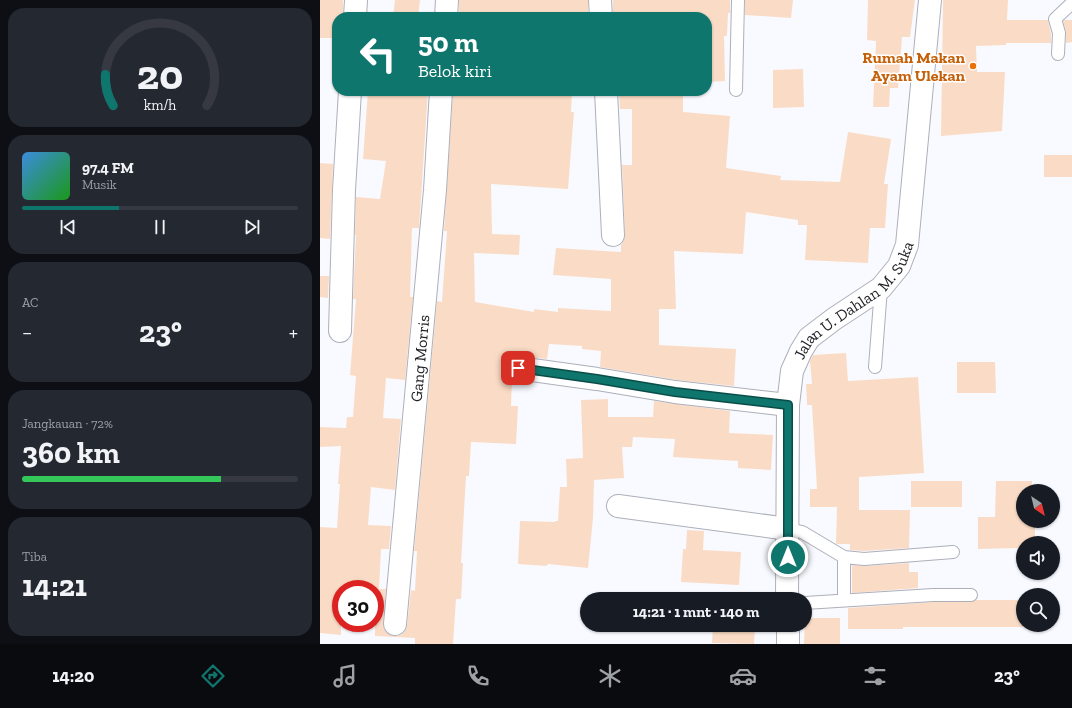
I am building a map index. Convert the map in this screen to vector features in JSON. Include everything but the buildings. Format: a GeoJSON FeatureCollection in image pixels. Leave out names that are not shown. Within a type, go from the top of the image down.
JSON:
{"type":"FeatureCollection","features":[{"type":"Feature","properties":{"kind":"street"},"geometry":{"type":"LineString","coordinates":[[355,12],[356,0]]}},
{"type":"Feature","properties":{"kind":"street"},"geometry":{"type":"LineString","coordinates":[[446,12],[447,0]]}},
{"type":"Feature","properties":{"kind":"street"},"geometry":{"type":"LineString","coordinates":[[600,0],[601,12]]}},
{"type":"Feature","properties":{"kind":"street","name":"Jalan U. Dahlan M. Suka"},"geometry":{"type":"LineString","coordinates":[[787,592],[788,405],[792,372],[801,351],[809,338],[834,319],[881,288],[899,266],[907,244],[930,0]]}},
{"type":"Feature","properties":{"kind":"street"},"geometry":{"type":"LineString","coordinates":[[340,331],[344,190],[350,96]]}},
{"type":"Feature","properties":{"kind":"street","name":"Gang Morris"},"geometry":{"type":"LineString","coordinates":[[395,624],[435,190],[441,96]]}},
{"type":"Feature","properties":{"kind":"street"},"geometry":{"type":"LineString","coordinates":[[606,96],[613,235]]}},
{"type":"Feature","properties":{"kind":"street"},"geometry":{"type":"LineString","coordinates":[[518,368],[675,392],[788,405]]}},
{"type":"Feature","properties":{"kind":"street"},"geometry":{"type":"LineString","coordinates":[[618,506],[788,529]]}},
{"type":"Feature","properties":{"kind":"street"},"geometry":{"type":"LineString","coordinates":[[788,632],[788,644]]}},
{"type":"Feature","properties":{"kind":"lane"},"geometry":{"type":"LineString","coordinates":[[736,90],[738,0]]}},
{"type":"Feature","properties":{"kind":"lane"},"geometry":{"type":"LineString","coordinates":[[1058,54],[1059,33],[1055,18],[1072,3]]}},
{"type":"Feature","properties":{"kind":"lane"},"geometry":{"type":"LineString","coordinates":[[875,367],[881,288]]}},
{"type":"Feature","properties":{"kind":"lane"},"geometry":{"type":"LineString","coordinates":[[788,529],[802,532],[844,557],[864,559],[954,552]]}},
{"type":"Feature","properties":{"kind":"lane"},"geometry":{"type":"LineString","coordinates":[[844,557],[844,600]]}},
{"type":"Feature","properties":{"kind":"lane"},"geometry":{"type":"LineString","coordinates":[[812,602],[933,595],[971,595]]}},
{"type":"Feature","properties":{"kind":"place","name":"Rumah Makan Ayam Ulekan"},"geometry":{"type":"Point","coordinates":[973,66]}},
{"type":"Feature","properties":{"kind":"route"},"geometry":{"type":"LineString","coordinates":[[518,368],[675,392],[788,405],[788,557]]}}]}
